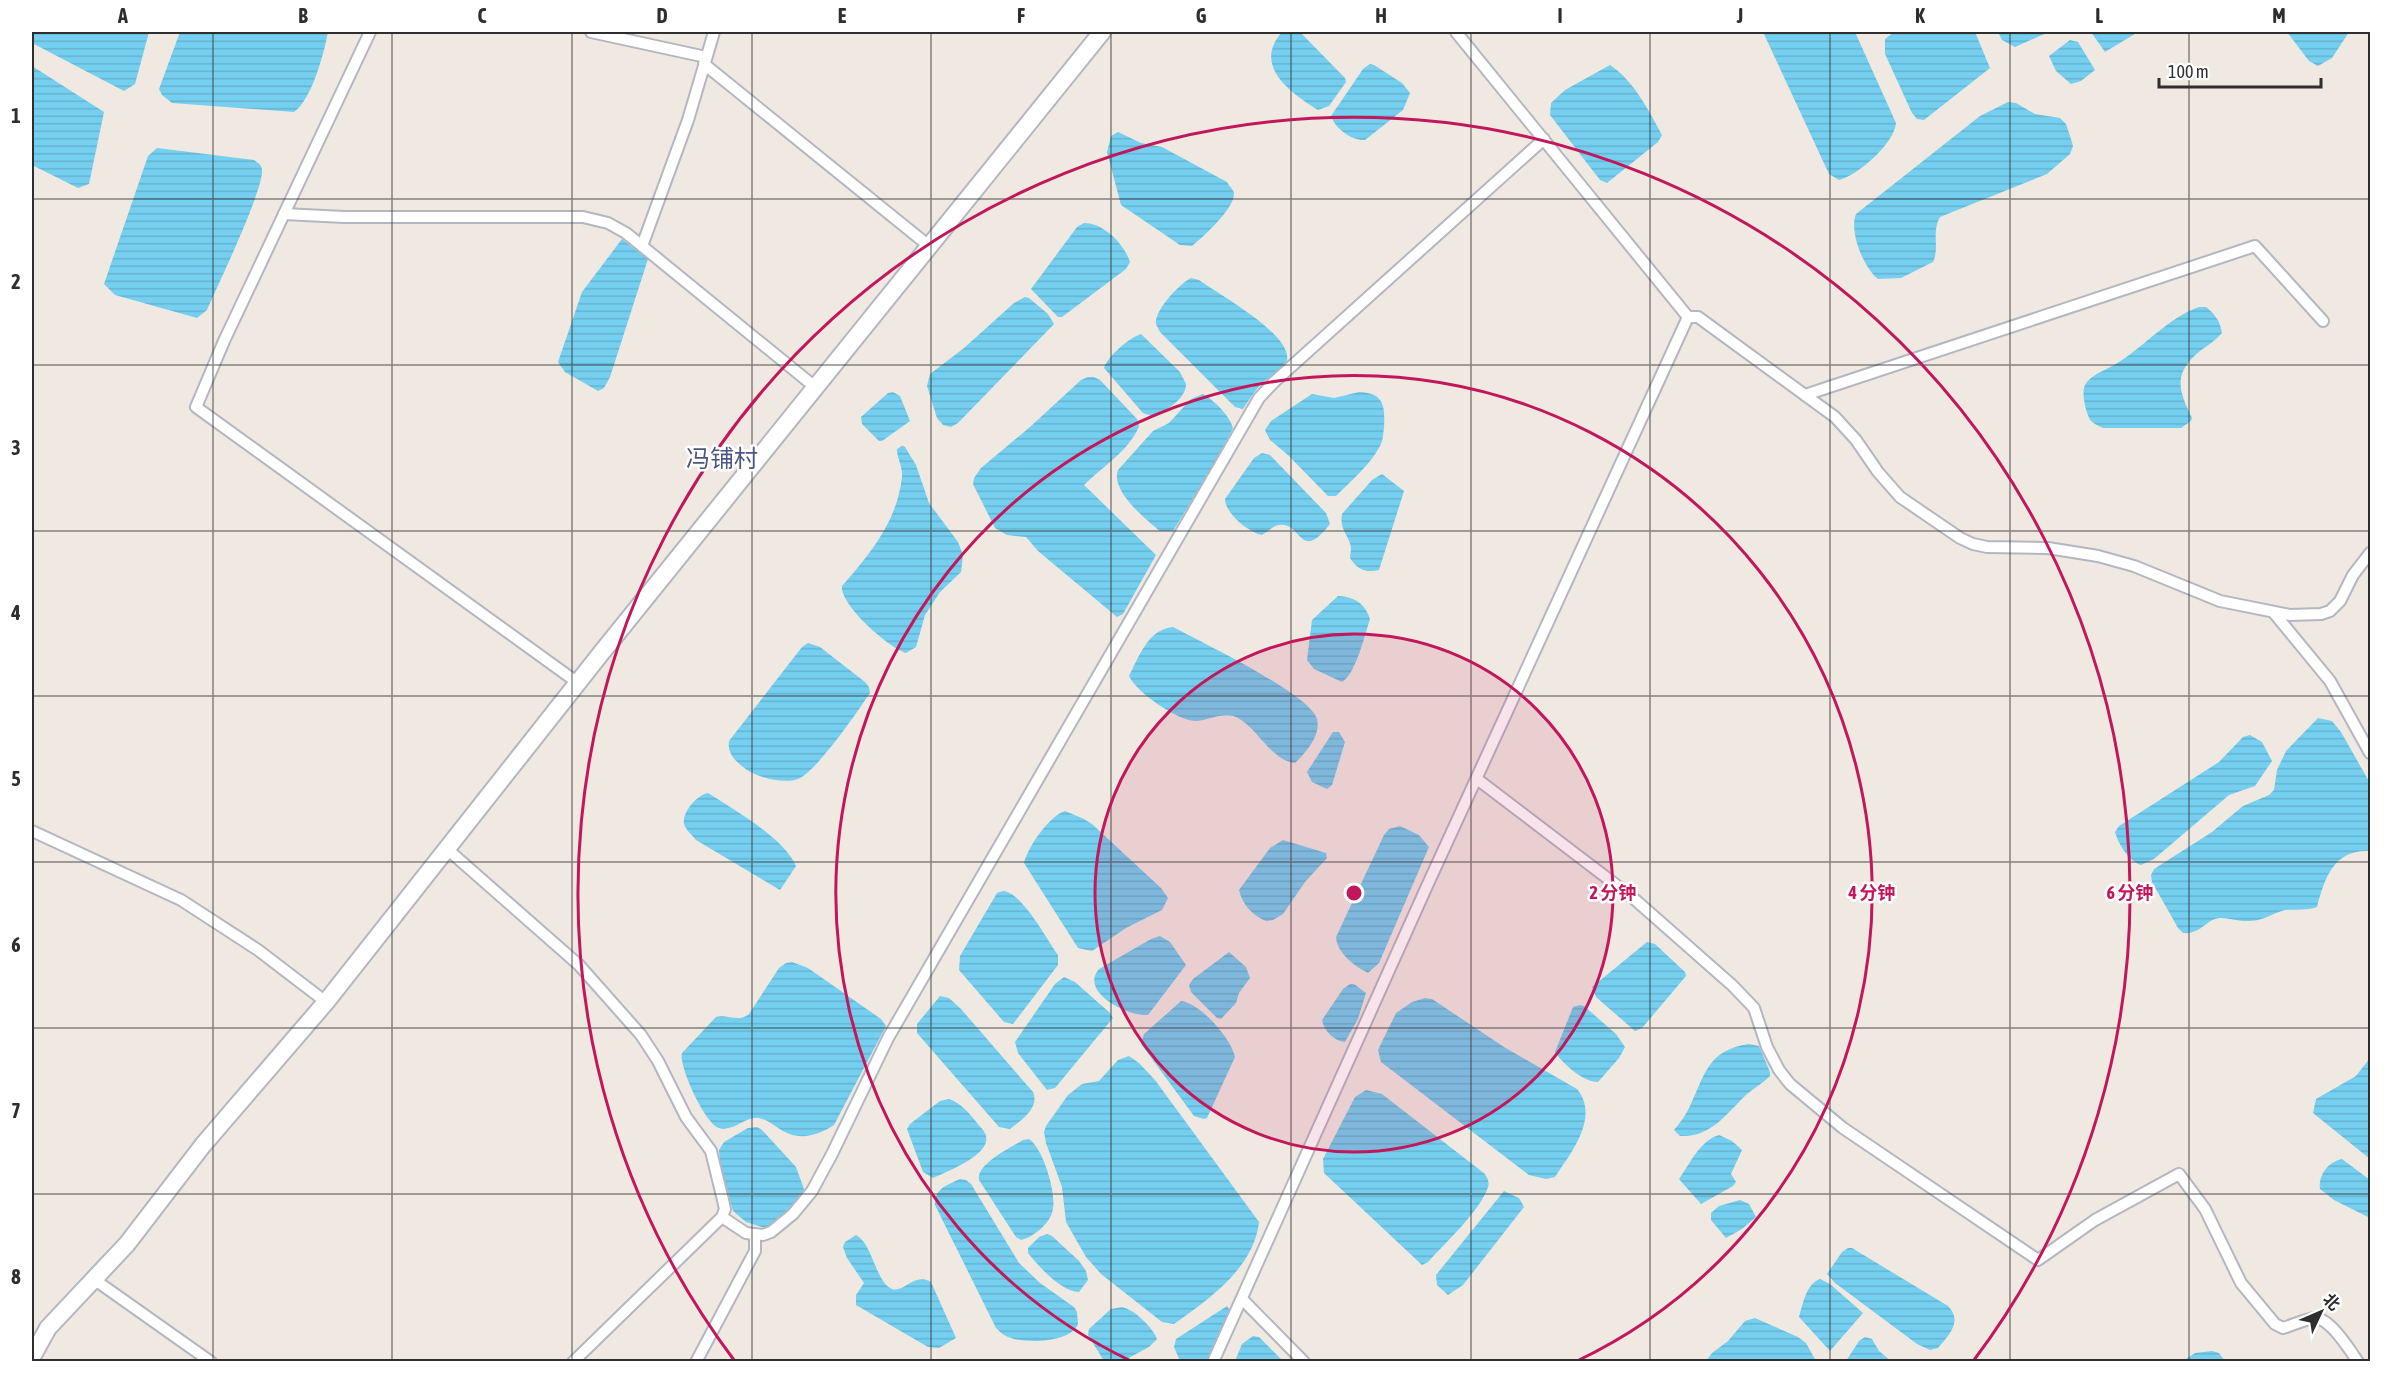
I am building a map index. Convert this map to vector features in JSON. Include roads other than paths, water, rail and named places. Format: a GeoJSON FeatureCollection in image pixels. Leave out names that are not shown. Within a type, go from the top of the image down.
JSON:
{"type":"FeatureCollection","features":[{"type":"Feature","properties":{"kind":"street"},"geometry":{"type":"LineString","coordinates":[[370,32],[224,341],[196,407],[578,683]]}},
{"type":"Feature","properties":{"kind":"street"},"geometry":{"type":"LineString","coordinates":[[591,32],[705,60],[929,246]]}},
{"type":"Feature","properties":{"kind":"street"},"geometry":{"type":"LineString","coordinates":[[642,246],[688,120],[714,32]]}},
{"type":"Feature","properties":{"kind":"street"},"geometry":{"type":"LineString","coordinates":[[32,1357],[48,1328],[95,1280],[147,1220],[203,1145],[326,1002],[578,683],[1102,32]]}},
{"type":"Feature","properties":{"kind":"street"},"geometry":{"type":"LineString","coordinates":[[1456,32],[1688,317]]}},
{"type":"Feature","properties":{"kind":"street"},"geometry":{"type":"LineString","coordinates":[[722,1217],[746,1233],[755,1236],[771,1232],[794,1214],[812,1191],[888,1038],[1259,398],[1544,139]]}},
{"type":"Feature","properties":{"kind":"street"},"geometry":{"type":"LineString","coordinates":[[284,214],[344,217],[583,217],[599,220],[617,227],[642,246],[815,387]]}},
{"type":"Feature","properties":{"kind":"street"},"geometry":{"type":"LineString","coordinates":[[1805,395],[2254,246],[2323,321]]}},
{"type":"Feature","properties":{"kind":"street"},"geometry":{"type":"LineString","coordinates":[[1688,317],[1698,316],[1835,417],[1900,497],[1960,538],[1987,547],[2048,548],[2098,556],[2134,566],[2220,601],[2290,615],[2321,614],[2330,610],[2340,601],[2353,575],[2370,553]]}},
{"type":"Feature","properties":{"kind":"street"},"geometry":{"type":"LineString","coordinates":[[1213,1362],[1688,317]]}},
{"type":"Feature","properties":{"kind":"street"},"geometry":{"type":"LineString","coordinates":[[2274,613],[2330,681],[2370,753]]}},
{"type":"Feature","properties":{"kind":"street"},"geometry":{"type":"LineString","coordinates":[[1477,779],[1632,897],[1745,998],[1754,1008],[1767,1047],[1779,1070],[1790,1083],[1843,1128],[2038,1260],[2095,1220],[2179,1174],[2205,1209],[2241,1283],[2276,1324],[2283,1328],[2314,1318],[2323,1320],[2335,1331],[2358,1362]]}},
{"type":"Feature","properties":{"kind":"street"},"geometry":{"type":"LineString","coordinates":[[32,831],[181,900],[258,950],[326,1002]]}},
{"type":"Feature","properties":{"kind":"street"},"geometry":{"type":"LineString","coordinates":[[446,848],[579,965],[641,1035],[658,1061],[686,1117],[711,1151],[725,1209],[722,1217],[573,1362]]}},
{"type":"Feature","properties":{"kind":"street"},"geometry":{"type":"LineString","coordinates":[[696,1362],[755,1251],[755,1236]]}},
{"type":"Feature","properties":{"kind":"street"},"geometry":{"type":"LineString","coordinates":[[95,1280],[210,1362]]}},
{"type":"Feature","properties":{"kind":"street"},"geometry":{"type":"LineString","coordinates":[[1242,1299],[1305,1362]]}},
{"type":"Feature","properties":{"kind":"water"},"geometry":{"type":"Polygon","coordinates":[[[32,32],[149,32],[135,84],[124,91],[32,43],[32,32]]]}},
{"type":"Feature","properties":{"kind":"water"},"geometry":{"type":"Polygon","coordinates":[[[180,32],[328,32],[312,87],[294,112],[172,103],[162,95],[159,89],[180,32]]]}},
{"type":"Feature","properties":{"kind":"water"},"geometry":{"type":"Polygon","coordinates":[[[1282,32],[1300,32],[1345,78],[1346,82],[1329,106],[1318,110],[1287,87],[1279,77],[1273,67],[1271,56],[1274,44],[1282,32]]]}},
{"type":"Feature","properties":{"kind":"water"},"geometry":{"type":"Polygon","coordinates":[[[1763,32],[1855,32],[1896,123],[1894,131],[1882,149],[1856,172],[1839,180],[1829,174],[1763,32]]]}},
{"type":"Feature","properties":{"kind":"water"},"geometry":{"type":"Polygon","coordinates":[[[1894,32],[1975,32],[1990,68],[1924,120],[1917,119],[1912,113],[1885,54],[1885,39],[1894,32]]]}},
{"type":"Feature","properties":{"kind":"water"},"geometry":{"type":"Polygon","coordinates":[[[1998,32],[2049,32],[2015,47],[2002,40],[1998,32]]]}},
{"type":"Feature","properties":{"kind":"water"},"geometry":{"type":"Polygon","coordinates":[[[2091,32],[2138,32],[2105,52],[2091,32]]]}},
{"type":"Feature","properties":{"kind":"water"},"geometry":{"type":"Polygon","coordinates":[[[2287,32],[2349,32],[2332,58],[2318,66],[2309,61],[2287,32]]]}},
{"type":"Feature","properties":{"kind":"water"},"geometry":{"type":"Polygon","coordinates":[[[2070,40],[2078,42],[2095,70],[2081,81],[2071,84],[2056,71],[2049,56],[2070,40]]]}},
{"type":"Feature","properties":{"kind":"water"},"geometry":{"type":"Polygon","coordinates":[[[1370,64],[1402,83],[1410,93],[1403,110],[1365,140],[1360,140],[1344,133],[1331,116],[1363,69],[1370,64]]]}},
{"type":"Feature","properties":{"kind":"water"},"geometry":{"type":"Polygon","coordinates":[[[1610,65],[1634,88],[1662,135],[1658,142],[1607,183],[1600,180],[1550,115],[1551,103],[1565,90],[1610,65]]]}},
{"type":"Feature","properties":{"kind":"water"},"geometry":{"type":"Polygon","coordinates":[[[32,66],[104,112],[89,184],[78,188],[32,165],[32,66]]]}},
{"type":"Feature","properties":{"kind":"water"},"geometry":{"type":"Polygon","coordinates":[[[2008,102],[2016,103],[2035,114],[2060,118],[2066,124],[2073,146],[2070,154],[2047,174],[1940,217],[1936,229],[1936,251],[1933,262],[1901,278],[1878,279],[1867,266],[1859,248],[1854,230],[1856,214],[1980,116],[2008,102]]]}},
{"type":"Feature","properties":{"kind":"water"},"geometry":{"type":"Polygon","coordinates":[[[1118,132],[1141,143],[1162,147],[1227,182],[1234,194],[1233,200],[1217,222],[1192,246],[1180,245],[1121,205],[1107,152],[1111,136],[1118,132]]]}},
{"type":"Feature","properties":{"kind":"water"},"geometry":{"type":"Polygon","coordinates":[[[157,148],[254,160],[262,168],[256,197],[239,238],[207,310],[197,318],[115,295],[104,284],[148,156],[157,148]]]}},
{"type":"Feature","properties":{"kind":"water"},"geometry":{"type":"Polygon","coordinates":[[[1084,223],[1099,227],[1112,236],[1123,248],[1130,262],[1126,269],[1062,317],[1058,317],[1031,289],[1077,227],[1084,223]]]}},
{"type":"Feature","properties":{"kind":"water"},"geometry":{"type":"Polygon","coordinates":[[[622,239],[648,259],[610,377],[604,388],[598,391],[565,372],[558,362],[582,292],[622,239]]]}},
{"type":"Feature","properties":{"kind":"water"},"geometry":{"type":"Polygon","coordinates":[[[1191,278],[1199,280],[1252,316],[1278,338],[1285,350],[1287,360],[1285,364],[1260,385],[1243,409],[1235,407],[1160,332],[1156,324],[1159,312],[1168,298],[1191,278]]]}},
{"type":"Feature","properties":{"kind":"water"},"geometry":{"type":"Polygon","coordinates":[[[1025,297],[1048,314],[1054,324],[958,423],[951,427],[943,425],[937,418],[927,386],[930,374],[964,348],[1014,303],[1025,297]]]}},
{"type":"Feature","properties":{"kind":"water"},"geometry":{"type":"Polygon","coordinates":[[[2199,307],[2206,307],[2212,312],[2222,333],[2191,359],[2182,374],[2181,390],[2192,418],[2191,421],[2181,428],[2103,428],[2091,421],[2084,398],[2084,389],[2088,381],[2115,365],[2177,318],[2199,307]]]}},
{"type":"Feature","properties":{"kind":"water"},"geometry":{"type":"Polygon","coordinates":[[[1141,334],[1180,372],[1186,384],[1179,399],[1155,417],[1143,413],[1104,368],[1120,348],[1141,334]]]}},
{"type":"Feature","properties":{"kind":"water"},"geometry":{"type":"Polygon","coordinates":[[[1088,377],[1100,380],[1137,419],[1139,426],[1129,443],[1084,485],[1156,555],[1123,614],[1117,617],[1038,551],[1026,537],[1007,535],[995,528],[973,484],[981,468],[1081,380],[1088,377]]]}},
{"type":"Feature","properties":{"kind":"water"},"geometry":{"type":"Polygon","coordinates":[[[893,392],[900,396],[910,421],[879,441],[862,424],[861,417],[888,393],[893,392]]]}},
{"type":"Feature","properties":{"kind":"water"},"geometry":{"type":"Polygon","coordinates":[[[1359,392],[1374,395],[1382,402],[1384,428],[1382,442],[1371,460],[1354,479],[1336,496],[1328,496],[1270,440],[1265,430],[1271,421],[1312,394],[1334,398],[1359,392]]]}},
{"type":"Feature","properties":{"kind":"water"},"geometry":{"type":"Polygon","coordinates":[[[1203,394],[1229,418],[1233,428],[1221,453],[1173,531],[1160,531],[1130,504],[1119,486],[1118,470],[1153,431],[1169,423],[1191,399],[1203,394]]]}},
{"type":"Feature","properties":{"kind":"water"},"geometry":{"type":"Polygon","coordinates":[[[905,447],[916,465],[929,503],[958,542],[963,555],[961,572],[940,592],[925,615],[916,647],[906,653],[888,643],[866,624],[849,604],[843,594],[842,586],[881,536],[894,509],[902,477],[897,449],[905,447]]]}},
{"type":"Feature","properties":{"kind":"water"},"geometry":{"type":"Polygon","coordinates":[[[1262,453],[1270,455],[1326,513],[1330,524],[1320,535],[1306,541],[1287,525],[1279,525],[1262,535],[1244,526],[1233,516],[1225,499],[1254,458],[1262,453]]]}},
{"type":"Feature","properties":{"kind":"water"},"geometry":{"type":"Polygon","coordinates":[[[1382,474],[1404,491],[1379,570],[1366,571],[1359,568],[1350,558],[1351,548],[1341,520],[1342,514],[1372,480],[1382,474]]]}},
{"type":"Feature","properties":{"kind":"water"},"geometry":{"type":"Polygon","coordinates":[[[1338,596],[1358,602],[1370,619],[1356,663],[1342,682],[1314,669],[1307,660],[1312,620],[1338,596]]]}},
{"type":"Feature","properties":{"kind":"water"},"geometry":{"type":"Polygon","coordinates":[[[1173,627],[1275,683],[1310,708],[1317,719],[1317,732],[1308,749],[1295,763],[1279,756],[1238,718],[1228,715],[1197,721],[1180,717],[1149,698],[1133,683],[1129,676],[1145,645],[1157,633],[1173,627]]]}},
{"type":"Feature","properties":{"kind":"water"},"geometry":{"type":"Polygon","coordinates":[[[808,643],[820,647],[865,682],[870,693],[837,739],[808,773],[788,781],[759,776],[736,761],[729,750],[729,741],[802,647],[808,643]]]}},
{"type":"Feature","properties":{"kind":"water"},"geometry":{"type":"Polygon","coordinates":[[[2318,718],[2332,721],[2341,732],[2370,783],[2370,851],[2348,855],[2333,867],[2317,907],[2285,910],[2253,921],[2216,918],[2200,929],[2183,933],[2152,882],[2151,875],[2154,869],[2212,832],[2243,806],[2269,795],[2274,790],[2277,770],[2286,751],[2318,718]]]}},
{"type":"Feature","properties":{"kind":"water"},"geometry":{"type":"Polygon","coordinates":[[[1333,732],[1339,732],[1345,742],[1332,785],[1327,789],[1312,782],[1307,772],[1333,732]]]}},
{"type":"Feature","properties":{"kind":"water"},"geometry":{"type":"Polygon","coordinates":[[[2250,735],[2262,742],[2272,761],[2255,786],[2229,795],[2154,859],[2141,865],[2125,852],[2115,832],[2119,826],[2219,762],[2243,737],[2250,735]]]}},
{"type":"Feature","properties":{"kind":"water"},"geometry":{"type":"Polygon","coordinates":[[[708,793],[757,825],[790,855],[796,866],[780,890],[696,840],[688,830],[684,824],[685,814],[699,797],[708,793]]]}},
{"type":"Feature","properties":{"kind":"water"},"geometry":{"type":"Polygon","coordinates":[[[1065,811],[1092,824],[1161,888],[1168,898],[1162,910],[1126,928],[1092,951],[1078,948],[1024,863],[1040,833],[1052,819],[1065,811]]]}},
{"type":"Feature","properties":{"kind":"water"},"geometry":{"type":"Polygon","coordinates":[[[1400,826],[1419,835],[1429,847],[1379,963],[1368,973],[1347,958],[1339,948],[1336,937],[1384,835],[1389,829],[1400,826]]]}},
{"type":"Feature","properties":{"kind":"water"},"geometry":{"type":"Polygon","coordinates":[[[1283,840],[1326,853],[1327,858],[1305,882],[1283,914],[1266,921],[1249,909],[1239,890],[1270,848],[1283,840]]]}},
{"type":"Feature","properties":{"kind":"water"},"geometry":{"type":"Polygon","coordinates":[[[1003,891],[1010,893],[1026,908],[1058,955],[1058,965],[1013,1024],[1004,1022],[959,970],[960,956],[997,893],[1003,891]]]}},
{"type":"Feature","properties":{"kind":"water"},"geometry":{"type":"Polygon","coordinates":[[[1160,936],[1170,942],[1186,965],[1148,1015],[1129,1012],[1100,994],[1095,986],[1095,978],[1099,969],[1160,936]]]}},
{"type":"Feature","properties":{"kind":"water"},"geometry":{"type":"Polygon","coordinates":[[[1647,942],[1655,944],[1685,972],[1686,976],[1642,1028],[1635,1031],[1596,997],[1592,987],[1647,942]]]}},
{"type":"Feature","properties":{"kind":"water"},"geometry":{"type":"Polygon","coordinates":[[[1229,952],[1246,967],[1250,978],[1239,993],[1236,1003],[1221,1019],[1217,1018],[1191,992],[1189,985],[1193,979],[1229,952]]]}},
{"type":"Feature","properties":{"kind":"water"},"geometry":{"type":"Polygon","coordinates":[[[792,962],[808,968],[881,1019],[886,1026],[834,1125],[809,1136],[789,1134],[759,1118],[749,1119],[730,1128],[719,1128],[707,1116],[694,1094],[684,1069],[682,1053],[716,1017],[741,1018],[749,1014],[779,968],[792,962]]]}},
{"type":"Feature","properties":{"kind":"water"},"geometry":{"type":"Polygon","coordinates":[[[1064,977],[1075,982],[1113,1018],[1055,1088],[1047,1090],[1018,1053],[1015,1042],[1055,984],[1064,977]]]}},
{"type":"Feature","properties":{"kind":"water"},"geometry":{"type":"Polygon","coordinates":[[[1354,984],[1366,993],[1358,1019],[1345,1042],[1330,1035],[1322,1020],[1343,989],[1354,984]]]}},
{"type":"Feature","properties":{"kind":"water"},"geometry":{"type":"Polygon","coordinates":[[[940,996],[949,998],[961,1009],[1033,1092],[1032,1108],[1010,1129],[999,1127],[917,1033],[917,1024],[940,996]]]}},
{"type":"Feature","properties":{"kind":"water"},"geometry":{"type":"Polygon","coordinates":[[[1425,998],[1432,999],[1504,1047],[1577,1089],[1586,1111],[1584,1123],[1575,1146],[1555,1177],[1546,1179],[1529,1175],[1381,1062],[1378,1050],[1396,1013],[1412,1002],[1425,998]]]}},
{"type":"Feature","properties":{"kind":"water"},"geometry":{"type":"Polygon","coordinates":[[[1181,1001],[1197,1008],[1214,1023],[1228,1041],[1235,1057],[1207,1118],[1204,1119],[1194,1116],[1141,1044],[1144,1034],[1181,1001]]]}},
{"type":"Feature","properties":{"kind":"water"},"geometry":{"type":"Polygon","coordinates":[[[1580,1005],[1616,1034],[1625,1047],[1619,1058],[1598,1082],[1586,1079],[1574,1072],[1555,1052],[1573,1007],[1580,1005]]]}},
{"type":"Feature","properties":{"kind":"water"},"geometry":{"type":"Polygon","coordinates":[[[1749,1044],[1759,1046],[1770,1076],[1710,1129],[1691,1136],[1680,1136],[1674,1130],[1687,1113],[1710,1065],[1725,1052],[1749,1044]]]}},
{"type":"Feature","properties":{"kind":"water"},"geometry":{"type":"Polygon","coordinates":[[[1129,1056],[1155,1080],[1259,1222],[1249,1254],[1239,1268],[1215,1293],[1174,1324],[1162,1322],[1101,1274],[1086,1257],[1066,1222],[1062,1187],[1044,1132],[1068,1095],[1082,1084],[1099,1081],[1118,1060],[1129,1056]]]}},
{"type":"Feature","properties":{"kind":"water"},"geometry":{"type":"Polygon","coordinates":[[[2370,1058],[2370,1159],[2313,1113],[2316,1099],[2356,1076],[2370,1058]]]}},
{"type":"Feature","properties":{"kind":"water"},"geometry":{"type":"Polygon","coordinates":[[[1366,1090],[1382,1094],[1485,1174],[1488,1180],[1489,1185],[1478,1206],[1428,1262],[1422,1265],[1324,1173],[1323,1159],[1355,1097],[1366,1090]]]}},
{"type":"Feature","properties":{"kind":"water"},"geometry":{"type":"Polygon","coordinates":[[[949,1099],[961,1106],[975,1120],[984,1131],[986,1143],[982,1150],[966,1162],[933,1178],[923,1172],[907,1129],[910,1124],[940,1101],[949,1099]]]}},
{"type":"Feature","properties":{"kind":"water"},"geometry":{"type":"Polygon","coordinates":[[[757,1127],[796,1167],[804,1189],[797,1203],[773,1225],[765,1228],[746,1222],[733,1211],[720,1164],[719,1150],[724,1142],[748,1128],[757,1127]]]}},
{"type":"Feature","properties":{"kind":"water"},"geometry":{"type":"Polygon","coordinates":[[[1719,1135],[1732,1141],[1742,1150],[1731,1174],[1736,1182],[1701,1204],[1679,1179],[1701,1147],[1719,1135]]]}},
{"type":"Feature","properties":{"kind":"water"},"geometry":{"type":"Polygon","coordinates":[[[1029,1139],[1044,1161],[1052,1192],[1053,1208],[1042,1228],[1021,1240],[1016,1237],[979,1180],[979,1174],[988,1162],[1023,1140],[1029,1139]]]}},
{"type":"Feature","properties":{"kind":"water"},"geometry":{"type":"Polygon","coordinates":[[[2342,1159],[2370,1180],[2370,1218],[2334,1200],[2320,1189],[2322,1174],[2332,1163],[2342,1159]]]}},
{"type":"Feature","properties":{"kind":"water"},"geometry":{"type":"Polygon","coordinates":[[[960,1179],[971,1184],[1019,1263],[1040,1283],[1074,1307],[1078,1324],[1074,1330],[1057,1338],[1025,1341],[1008,1337],[996,1328],[935,1205],[939,1191],[960,1179]]]}},
{"type":"Feature","properties":{"kind":"water"},"geometry":{"type":"Polygon","coordinates":[[[1504,1191],[1519,1198],[1524,1207],[1463,1285],[1448,1295],[1437,1285],[1436,1275],[1504,1191]]]}},
{"type":"Feature","properties":{"kind":"water"},"geometry":{"type":"Polygon","coordinates":[[[1740,1200],[1749,1204],[1756,1217],[1742,1229],[1726,1238],[1711,1220],[1711,1213],[1719,1206],[1740,1200]]]}},
{"type":"Feature","properties":{"kind":"water"},"geometry":{"type":"Polygon","coordinates":[[[1047,1234],[1079,1261],[1086,1271],[1088,1280],[1079,1292],[1065,1288],[1058,1283],[1028,1253],[1028,1248],[1039,1237],[1047,1234]]]}},
{"type":"Feature","properties":{"kind":"water"},"geometry":{"type":"Polygon","coordinates":[[[856,1235],[867,1246],[882,1279],[892,1289],[901,1288],[920,1279],[931,1282],[956,1338],[939,1348],[928,1347],[856,1305],[856,1295],[864,1283],[847,1258],[843,1247],[845,1242],[856,1235]]]}},
{"type":"Feature","properties":{"kind":"water"},"geometry":{"type":"Polygon","coordinates":[[[1852,1248],[1948,1306],[1954,1317],[1953,1328],[1938,1348],[1930,1350],[1917,1344],[1835,1283],[1827,1274],[1842,1252],[1852,1248]]]}},
{"type":"Feature","properties":{"kind":"water"},"geometry":{"type":"Polygon","coordinates":[[[1820,1279],[1830,1284],[1863,1313],[1830,1351],[1799,1317],[1808,1290],[1820,1279]]]}},
{"type":"Feature","properties":{"kind":"water"},"geometry":{"type":"Polygon","coordinates":[[[1227,1306],[1230,1310],[1207,1361],[1180,1361],[1174,1347],[1176,1339],[1227,1306]]]}},
{"type":"Feature","properties":{"kind":"water"},"geometry":{"type":"Polygon","coordinates":[[[1122,1307],[1142,1320],[1157,1339],[1149,1347],[1123,1361],[1104,1361],[1088,1335],[1089,1329],[1111,1309],[1122,1307]]]}},
{"type":"Feature","properties":{"kind":"water"},"geometry":{"type":"Polygon","coordinates":[[[1755,1318],[1798,1337],[1806,1343],[1816,1361],[1706,1361],[1745,1321],[1755,1318]]]}},
{"type":"Feature","properties":{"kind":"water"},"geometry":{"type":"Polygon","coordinates":[[[1253,1336],[1259,1337],[1283,1361],[1235,1361],[1242,1344],[1253,1336]]]}},
{"type":"Feature","properties":{"kind":"water"},"geometry":{"type":"Polygon","coordinates":[[[1865,1337],[1872,1339],[1879,1351],[1891,1361],[1846,1361],[1859,1341],[1865,1337]]]}},
{"type":"Feature","properties":{"kind":"water"},"geometry":{"type":"Polygon","coordinates":[[[2212,1351],[2219,1353],[2225,1361],[2183,1361],[2195,1353],[2212,1351]]]}},
{"type":"Feature","properties":{"kind":"district","name":"冯铺村"},"geometry":{"type":"Point","coordinates":[722,459]}}]}
